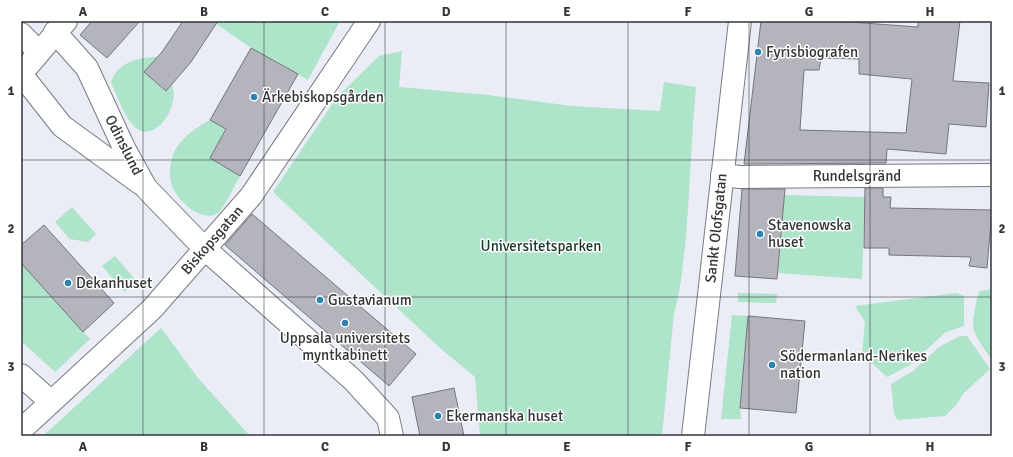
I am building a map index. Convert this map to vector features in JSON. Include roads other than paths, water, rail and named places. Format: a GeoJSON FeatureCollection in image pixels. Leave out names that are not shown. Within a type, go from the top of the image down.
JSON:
{"type":"FeatureCollection","features":[{"type":"Feature","properties":{"kind":"street","name":"Biskopsgatan"},"geometry":{"type":"LineString","coordinates":[[21,430],[152,309],[251,196],[369,21]]}},
{"type":"Feature","properties":{"kind":"street","name":"Sankt Olofsgatan"},"geometry":{"type":"LineString","coordinates":[[693,436],[740,21]]}},
{"type":"Feature","properties":{"kind":"street","name":"Odinslund"},"geometry":{"type":"LineString","coordinates":[[60,27],[87,68],[124,148],[146,188],[205,249],[353,380],[388,418],[392,436]]}},
{"type":"Feature","properties":{"kind":"street"},"geometry":{"type":"LineString","coordinates":[[60,27],[21,74],[62,126],[146,188]]}},
{"type":"Feature","properties":{"kind":"street"},"geometry":{"type":"LineString","coordinates":[[21,34],[39,52]]}},
{"type":"Feature","properties":{"kind":"street","name":"Rundelsgränd"},"geometry":{"type":"LineString","coordinates":[[722,175],[740,177],[992,175]]}},
{"type":"Feature","properties":{"kind":"street"},"geometry":{"type":"LineString","coordinates":[[21,375],[51,402]]}},
{"type":"Feature","properties":{"kind":"place","name":"Fyrisbiografen"},"geometry":{"type":"Point","coordinates":[758,52]}},
{"type":"Feature","properties":{"kind":"place","name":"Ärkebiskopsgården"},"geometry":{"type":"Point","coordinates":[254,97]}},
{"type":"Feature","properties":{"kind":"place","name":"Stavenowska huset"},"geometry":{"type":"Point","coordinates":[760,234]}},
{"type":"Feature","properties":{"kind":"place","name":"Dekanhuset"},"geometry":{"type":"Point","coordinates":[68,283]}},
{"type":"Feature","properties":{"kind":"place","name":"Gustavianum"},"geometry":{"type":"Point","coordinates":[320,300]}},
{"type":"Feature","properties":{"kind":"place","name":"Uppsala universitets myntkabinett"},"geometry":{"type":"Point","coordinates":[345,323]}},
{"type":"Feature","properties":{"kind":"place","name":"Södermanland-Nerikes nation"},"geometry":{"type":"Point","coordinates":[772,365]}},
{"type":"Feature","properties":{"kind":"place","name":"Ekermanska huset"},"geometry":{"type":"Point","coordinates":[438,416]}},
{"type":"Feature","properties":{"kind":"park label","name":"Universitetsparken"},"geometry":{"type":"Point","coordinates":[541,246]}}]}
